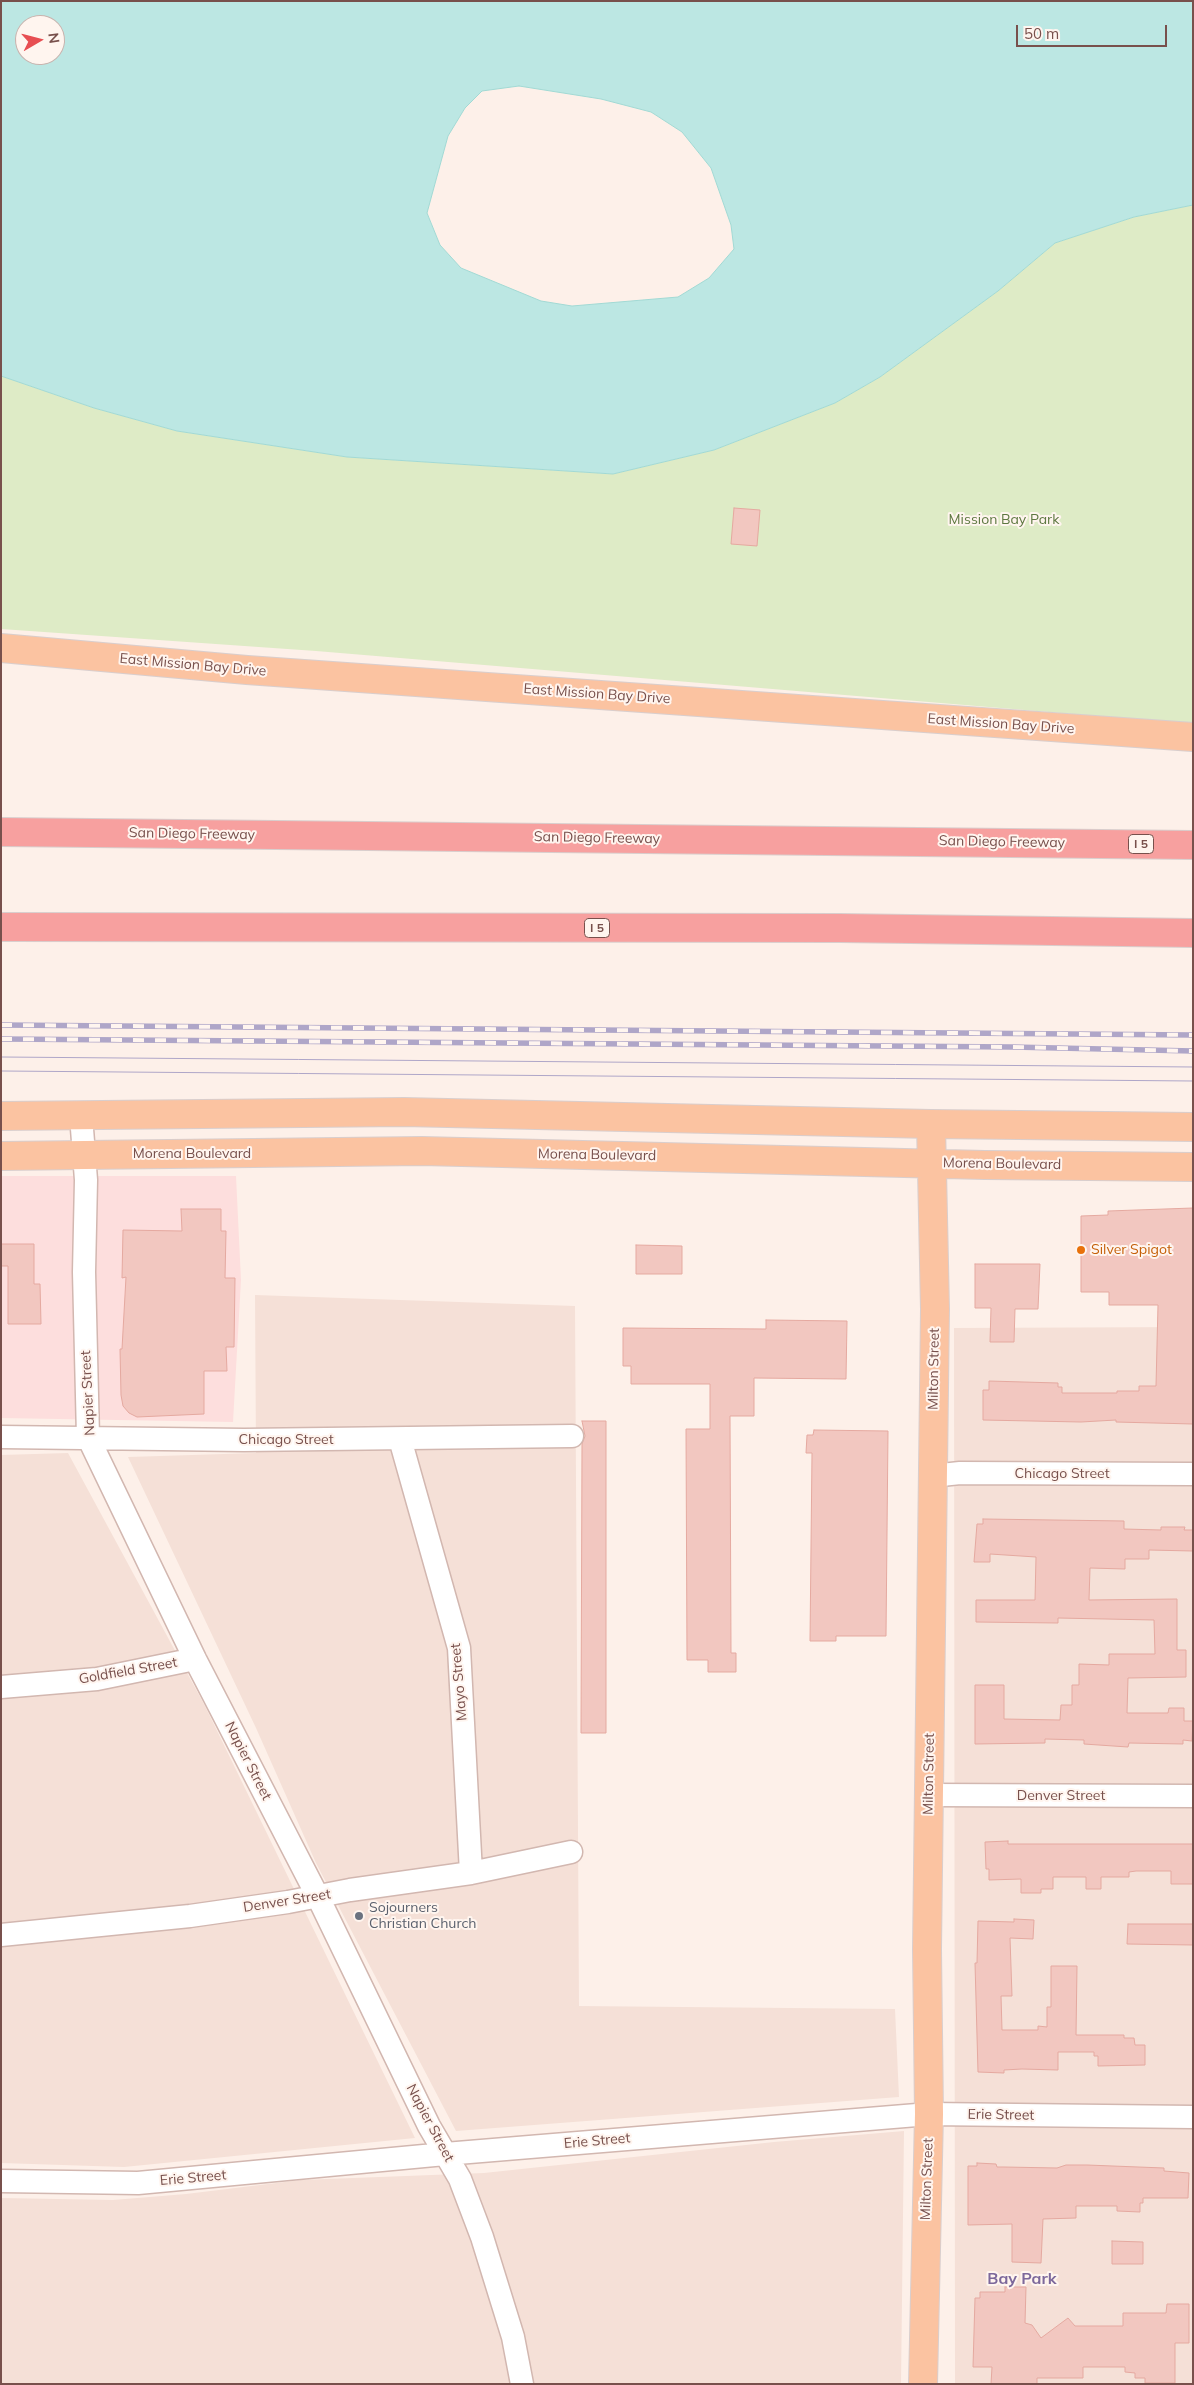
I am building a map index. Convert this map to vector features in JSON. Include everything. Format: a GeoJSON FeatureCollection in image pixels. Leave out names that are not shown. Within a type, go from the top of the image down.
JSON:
{"type":"FeatureCollection","features":[{"type":"Feature","properties":{"kind":"highway","name":"San Diego Freeway"},"geometry":{"type":"LineString","coordinates":[[1,832],[1193,845]]}},
{"type":"Feature","properties":{"kind":"highway","name":"I 5"},"geometry":{"type":"LineString","coordinates":[[1,926],[840,928],[1193,933]]}},
{"type":"Feature","properties":{"kind":"main road","name":"East Mission Bay Drive"},"geometry":{"type":"LineString","coordinates":[[1,648],[257,671],[594,693],[1193,738]]}},
{"type":"Feature","properties":{"kind":"main road"},"geometry":{"type":"LineString","coordinates":[[1,1116],[404,1112],[931,1124],[1193,1127]]}},
{"type":"Feature","properties":{"kind":"main road","name":"Milton Street"},"geometry":{"type":"LineString","coordinates":[[924,2384],[929,2114],[927,1949],[935,1300],[931,1124]]}},
{"type":"Feature","properties":{"kind":"main road","name":"Morena Boulevard"},"geometry":{"type":"LineString","coordinates":[[1,1156],[422,1151],[932,1164],[1193,1166]]}},
{"type":"Feature","properties":{"kind":"street","name":"Napier Street"},"geometry":{"type":"LineString","coordinates":[[81,1116],[86,1180],[84,1272],[88,1437],[195,1659],[318,1896],[429,2126],[460,2179],[482,2237],[513,2337],[522,2384]]}},
{"type":"Feature","properties":{"kind":"street","name":"Chicago Street"},"geometry":{"type":"LineString","coordinates":[[1,1437],[244,1440],[572,1436]]}},
{"type":"Feature","properties":{"kind":"street","name":"Mayo Street"},"geometry":{"type":"LineString","coordinates":[[400,1439],[459,1648],[471,1873]]}},
{"type":"Feature","properties":{"kind":"street","name":"Chicago Street"},"geometry":{"type":"LineString","coordinates":[[932,1476],[960,1473],[1193,1474]]}},
{"type":"Feature","properties":{"kind":"street","name":"Goldfield Street"},"geometry":{"type":"LineString","coordinates":[[1,1686],[97,1679],[195,1659]]}},
{"type":"Feature","properties":{"kind":"street","name":"Denver Street"},"geometry":{"type":"LineString","coordinates":[[929,1795],[1193,1796]]}},
{"type":"Feature","properties":{"kind":"street","name":"Denver Street"},"geometry":{"type":"LineString","coordinates":[[1,1935],[190,1916],[471,1873],[571,1852]]}},
{"type":"Feature","properties":{"kind":"street","name":"Erie Street"},"geometry":{"type":"LineString","coordinates":[[1,2181],[138,2183],[445,2154],[929,2114],[1193,2118]]}},
{"type":"Feature","properties":{"kind":"shaded area"},"geometry":{"type":"Polygon","coordinates":[[[1,1176],[236,1176],[241,1280],[233,1422],[1,1418],[1,1176]]]}},
{"type":"Feature","properties":{"kind":"shaded area"},"geometry":{"type":"Polygon","coordinates":[[[255,1295],[575,1306],[579,2006],[895,2009],[899,2097],[456,2131],[316,1863],[256,1728],[128,1457],[256,1453],[255,1295]]]}},
{"type":"Feature","properties":{"kind":"shaded area"},"geometry":{"type":"Polygon","coordinates":[[[1193,1327],[1193,2384],[955,2384],[954,1328],[1193,1327]]]}},
{"type":"Feature","properties":{"kind":"shaded area"},"geometry":{"type":"Polygon","coordinates":[[[68,1453],[205,1706],[415,2138],[124,2167],[1,2163],[1,1455],[68,1453]]]}},
{"type":"Feature","properties":{"kind":"shaded area"},"geometry":{"type":"Polygon","coordinates":[[[904,2131],[901,2384],[1,2384],[1,2198],[113,2200],[186,2194],[301,2180],[484,2173],[774,2142],[904,2131]]]}},
{"type":"Feature","properties":{"kind":"green space","name":"Mission Bay Park"},"geometry":{"type":"Polygon","coordinates":[[[1193,205],[1193,724],[316,651],[1,629],[1,376],[94,408],[177,431],[347,457],[613,474],[714,450],[835,403],[880,377],[998,291],[1055,243],[1134,217],[1193,205]]]}},
{"type":"Feature","properties":{"kind":"water"},"geometry":{"type":"Polygon","coordinates":[[[1,1],[1193,1],[1193,205],[1134,217],[1055,243],[998,291],[880,377],[835,403],[714,450],[613,474],[347,457],[177,431],[94,408],[1,376],[1,1]],[[519,86],[482,91],[465,108],[448,136],[427,213],[440,245],[461,268],[541,301],[572,306],[678,297],[709,278],[734,249],[731,225],[711,168],[682,132],[651,112],[601,99],[519,86]]]}},
{"type":"Feature","properties":{"kind":"building"},"geometry":{"type":"Polygon","coordinates":[[[734,508],[760,510],[757,546],[731,544],[734,508]]]}},
{"type":"Feature","properties":{"kind":"building"},"geometry":{"type":"Polygon","coordinates":[[[1193,1208],[1193,1424],[1116,1422],[1116,1420],[1081,1422],[983,1420],[983,1390],[989,1390],[989,1381],[1058,1383],[1058,1387],[1062,1387],[1062,1393],[1117,1393],[1117,1391],[1139,1391],[1139,1386],[1156,1386],[1158,1305],[1109,1305],[1109,1292],[1081,1292],[1081,1216],[1108,1215],[1108,1211],[1193,1208]]]}},
{"type":"Feature","properties":{"kind":"building"},"geometry":{"type":"Polygon","coordinates":[[[181,1209],[221,1209],[221,1231],[226,1231],[225,1278],[235,1278],[234,1347],[226,1347],[227,1371],[204,1371],[204,1414],[137,1417],[129,1413],[123,1406],[121,1395],[120,1349],[122,1349],[126,1277],[122,1278],[123,1230],[182,1231],[181,1209]]]}},
{"type":"Feature","properties":{"kind":"building"},"geometry":{"type":"Polygon","coordinates":[[[1,1244],[34,1244],[34,1284],[40,1284],[41,1324],[8,1324],[8,1266],[1,1266],[1,1244]]]}},
{"type":"Feature","properties":{"kind":"building"},"geometry":{"type":"Polygon","coordinates":[[[636,1245],[682,1246],[682,1274],[636,1274],[636,1245]]]}},
{"type":"Feature","properties":{"kind":"building"},"geometry":{"type":"Polygon","coordinates":[[[975,1264],[1040,1264],[1038,1309],[1015,1309],[1014,1342],[990,1342],[991,1308],[975,1308],[975,1264]]]}},
{"type":"Feature","properties":{"kind":"building"},"geometry":{"type":"Polygon","coordinates":[[[766,1320],[847,1321],[846,1379],[754,1378],[754,1416],[730,1416],[731,1653],[736,1653],[736,1672],[708,1672],[708,1660],[687,1660],[686,1429],[710,1429],[710,1384],[631,1384],[631,1366],[623,1366],[623,1328],[766,1329],[766,1320]]]}},
{"type":"Feature","properties":{"kind":"building"},"geometry":{"type":"Polygon","coordinates":[[[582,1421],[606,1421],[606,1733],[581,1733],[582,1444],[585,1436],[582,1421]]]}},
{"type":"Feature","properties":{"kind":"building"},"geometry":{"type":"Polygon","coordinates":[[[814,1430],[888,1431],[886,1636],[836,1636],[836,1641],[810,1641],[812,1453],[806,1453],[807,1435],[813,1435],[814,1430]]]}},
{"type":"Feature","properties":{"kind":"building"},"geometry":{"type":"Polygon","coordinates":[[[983,1519],[1124,1521],[1124,1529],[1161,1530],[1161,1527],[1185,1527],[1184,1530],[1193,1530],[1193,1551],[1149,1550],[1149,1559],[1125,1559],[1125,1569],[1090,1568],[1089,1600],[1177,1599],[1177,1650],[1186,1650],[1186,1677],[1128,1678],[1127,1713],[1168,1713],[1169,1708],[1184,1708],[1184,1721],[1193,1721],[1192,1741],[1183,1740],[1183,1744],[1129,1743],[1128,1747],[1084,1744],[1084,1740],[1045,1739],[1045,1743],[975,1744],[975,1685],[1004,1685],[1004,1719],[1060,1720],[1061,1705],[1072,1705],[1072,1685],[1079,1685],[1079,1664],[1109,1665],[1109,1654],[1155,1654],[1154,1620],[1058,1618],[1058,1623],[976,1622],[976,1600],[1035,1600],[1036,1557],[990,1554],[990,1562],[974,1562],[977,1524],[983,1524],[983,1519]]]}},
{"type":"Feature","properties":{"kind":"building"},"geometry":{"type":"Polygon","coordinates":[[[1008,1841],[1008,1844],[1193,1844],[1193,1884],[1171,1884],[1171,1871],[1136,1871],[1129,1872],[1129,1877],[1101,1877],[1101,1889],[1086,1889],[1086,1877],[1053,1877],[1053,1889],[1041,1889],[1041,1893],[1021,1893],[1021,1879],[989,1880],[989,1869],[986,1869],[985,1842],[1008,1841]]]}},
{"type":"Feature","properties":{"kind":"building"},"geometry":{"type":"Polygon","coordinates":[[[1014,1919],[1034,1920],[1033,1939],[1010,1938],[1012,1996],[1001,1996],[1002,2030],[1038,2030],[1038,2026],[1047,2027],[1047,2007],[1051,2007],[1051,1966],[1077,1966],[1076,2035],[1124,2035],[1124,2038],[1134,2038],[1135,2045],[1145,2045],[1145,2065],[1098,2066],[1098,2056],[1094,2056],[1094,2052],[1058,2052],[1058,2070],[1022,2069],[1004,2070],[1004,2073],[978,2072],[975,1963],[977,1963],[978,1921],[1014,1922],[1014,1919]]]}},
{"type":"Feature","properties":{"kind":"building"},"geometry":{"type":"Polygon","coordinates":[[[1128,1924],[1193,1924],[1193,1945],[1127,1944],[1128,1924]]]}},
{"type":"Feature","properties":{"kind":"building"},"geometry":{"type":"Polygon","coordinates":[[[977,2163],[996,2164],[997,2167],[1057,2168],[1066,2165],[1087,2165],[1164,2168],[1164,2171],[1189,2173],[1188,2198],[1143,2198],[1143,2203],[1140,2203],[1140,2212],[1117,2211],[1117,2206],[1076,2206],[1076,2218],[1043,2219],[1041,2263],[1012,2262],[1012,2224],[968,2225],[968,2166],[977,2166],[977,2163]]]}},
{"type":"Feature","properties":{"kind":"building"},"geometry":{"type":"Polygon","coordinates":[[[1112,2241],[1143,2242],[1143,2264],[1112,2264],[1112,2241]]]}},
{"type":"Feature","properties":{"kind":"building"},"geometry":{"type":"Polygon","coordinates":[[[1005,2287],[1026,2287],[1025,2323],[1032,2325],[1041,2338],[1068,2318],[1075,2326],[1123,2326],[1123,2313],[1166,2313],[1167,2304],[1189,2304],[1189,2343],[1175,2343],[1175,2383],[1145,2383],[1145,2378],[1135,2378],[1135,2373],[1125,2372],[1125,2367],[1083,2367],[1083,2378],[1037,2378],[1037,2384],[991,2384],[992,2367],[973,2367],[975,2298],[980,2298],[980,2292],[1005,2292],[1005,2287]]]}},
{"type":"Feature","properties":{"kind":"tram line"},"geometry":{"type":"LineString","coordinates":[[1,1057],[1193,1067]]}},
{"type":"Feature","properties":{"kind":"tram line"},"geometry":{"type":"LineString","coordinates":[[1,1071],[1193,1081]]}},
{"type":"Feature","properties":{"kind":"railway"},"geometry":{"type":"LineString","coordinates":[[1,1025],[1193,1035]]}},
{"type":"Feature","properties":{"kind":"railway"},"geometry":{"type":"LineString","coordinates":[[1,1039],[1012,1047],[1193,1051]]}},
{"type":"Feature","properties":{"kind":"place","name":"Silver Spigot"},"geometry":{"type":"Point","coordinates":[1081,1250]}},
{"type":"Feature","properties":{"kind":"place","name":"Sojourners Christian Church"},"geometry":{"type":"Point","coordinates":[359,1916]}},
{"type":"Feature","properties":{"kind":"district","name":"Bay Park"},"geometry":{"type":"Point","coordinates":[1022,2279]}}]}
